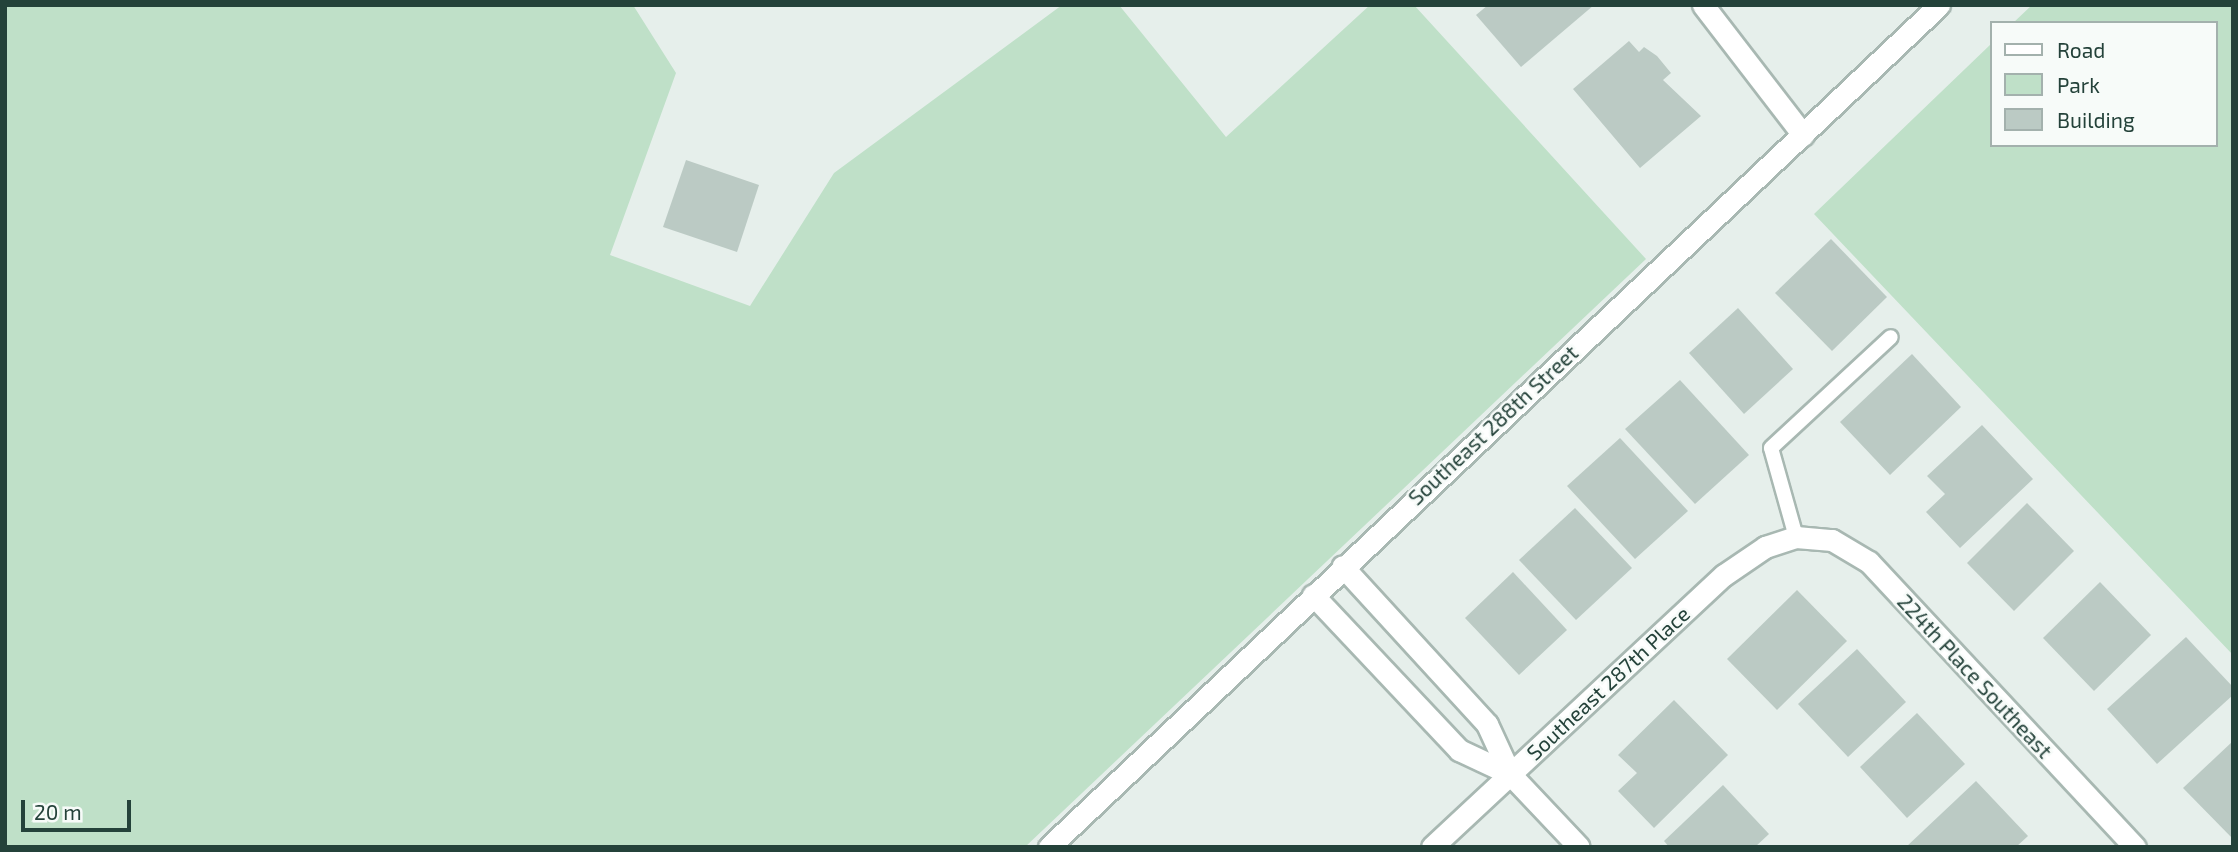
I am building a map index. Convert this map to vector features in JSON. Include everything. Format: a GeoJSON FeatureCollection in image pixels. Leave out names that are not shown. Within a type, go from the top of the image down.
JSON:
{"type":"FeatureCollection","features":[{"type":"Feature","properties":{"kind":"street"},"geometry":{"type":"LineString","coordinates":[[1703,5],[1803,135]]}},
{"type":"Feature","properties":{"kind":"street","name":"Southeast 288th Street"},"geometry":{"type":"LineString","coordinates":[[1049,847],[1342,566],[1939,5]]}},
{"type":"Feature","properties":{"kind":"street","name":"Southeast 287th Place"},"geometry":{"type":"LineString","coordinates":[[1432,847],[1732,569],[1765,547],[1796,537]]}},
{"type":"Feature","properties":{"kind":"street","name":"224th Place Southeast"},"geometry":{"type":"LineString","coordinates":[[1796,537],[1832,540],[1869,562],[2136,847]]}},
{"type":"Feature","properties":{"kind":"street"},"geometry":{"type":"LineString","coordinates":[[1342,566],[1488,724],[1510,774],[1579,847]]}},
{"type":"Feature","properties":{"kind":"street"},"geometry":{"type":"LineString","coordinates":[[1313,595],[1459,750],[1510,774]]}},
{"type":"Feature","properties":{"kind":"lane"},"geometry":{"type":"LineString","coordinates":[[1796,537],[1770,447],[1891,337]]}},
{"type":"Feature","properties":{"kind":"green space"},"geometry":{"type":"Polygon","coordinates":[[[5,5],[633,5],[676,73],[610,255],[750,306],[834,173],[1062,5],[1119,5],[1226,137],[1370,5],[1414,5],[1646,259],[1025,847],[5,847],[5,5]]]}},
{"type":"Feature","properties":{"kind":"green space"},"geometry":{"type":"Polygon","coordinates":[[[2032,5],[2233,5],[2233,655],[1814,214],[1990,45],[1990,147],[2217,147],[2217,21],[2015,21],[2032,5]]]}},
{"type":"Feature","properties":{"kind":"building"},"geometry":{"type":"Polygon","coordinates":[[[1488,5],[1594,5],[1521,67],[1476,15],[1488,5]]]}},
{"type":"Feature","properties":{"kind":"building"},"geometry":{"type":"Polygon","coordinates":[[[1629,41],[1639,52],[1644,47],[1657,56],[1671,73],[1663,80],[1701,116],[1640,168],[1573,89],[1629,41]]]}},
{"type":"Feature","properties":{"kind":"building"},"geometry":{"type":"Polygon","coordinates":[[[686,160],[759,185],[737,252],[663,227],[686,160]]]}},
{"type":"Feature","properties":{"kind":"building"},"geometry":{"type":"Polygon","coordinates":[[[1831,239],[1887,297],[1832,351],[1775,293],[1831,239]]]}},
{"type":"Feature","properties":{"kind":"building"},"geometry":{"type":"Polygon","coordinates":[[[1738,308],[1793,369],[1744,414],[1689,353],[1738,308]]]}},
{"type":"Feature","properties":{"kind":"building"},"geometry":{"type":"Polygon","coordinates":[[[1912,354],[1961,407],[1890,475],[1840,422],[1912,354]]]}},
{"type":"Feature","properties":{"kind":"building"},"geometry":{"type":"Polygon","coordinates":[[[1680,380],[1749,455],[1695,504],[1625,429],[1680,380]]]}},
{"type":"Feature","properties":{"kind":"building"},"geometry":{"type":"Polygon","coordinates":[[[1982,425],[2033,479],[1960,548],[1926,512],[1945,494],[1927,476],[1982,425]]]}},
{"type":"Feature","properties":{"kind":"building"},"geometry":{"type":"Polygon","coordinates":[[[1620,438],[1688,511],[1635,559],[1567,486],[1620,438]]]}},
{"type":"Feature","properties":{"kind":"building"},"geometry":{"type":"Polygon","coordinates":[[[2027,503],[2074,551],[2014,611],[1967,563],[2027,503]]]}},
{"type":"Feature","properties":{"kind":"building"},"geometry":{"type":"Polygon","coordinates":[[[1575,508],[1632,568],[1576,620],[1519,560],[1575,508]]]}},
{"type":"Feature","properties":{"kind":"building"},"geometry":{"type":"Polygon","coordinates":[[[1513,572],[1567,630],[1519,675],[1465,618],[1513,572]]]}},
{"type":"Feature","properties":{"kind":"building"},"geometry":{"type":"Polygon","coordinates":[[[2100,582],[2151,635],[2094,691],[2043,638],[2100,582]]]}},
{"type":"Feature","properties":{"kind":"building"},"geometry":{"type":"Polygon","coordinates":[[[1797,590],[1847,641],[1777,710],[1727,659],[1797,590]]]}},
{"type":"Feature","properties":{"kind":"building"},"geometry":{"type":"Polygon","coordinates":[[[2186,637],[2233,687],[2233,695],[2157,764],[2107,709],[2186,637]]]}},
{"type":"Feature","properties":{"kind":"building"},"geometry":{"type":"Polygon","coordinates":[[[1857,649],[1906,702],[1848,757],[1798,704],[1857,649]]]}},
{"type":"Feature","properties":{"kind":"building"},"geometry":{"type":"Polygon","coordinates":[[[1674,700],[1728,755],[1654,828],[1618,791],[1637,773],[1618,755],[1674,700]]]}},
{"type":"Feature","properties":{"kind":"building"},"geometry":{"type":"Polygon","coordinates":[[[1917,713],[1965,764],[1907,818],[1860,767],[1917,713]]]}},
{"type":"Feature","properties":{"kind":"building"},"geometry":{"type":"Polygon","coordinates":[[[2233,741],[2233,839],[2183,788],[2233,741]]]}},
{"type":"Feature","properties":{"kind":"building"},"geometry":{"type":"Polygon","coordinates":[[[1976,781],[2028,836],[2016,847],[1906,847],[1976,781]]]}},
{"type":"Feature","properties":{"kind":"building"},"geometry":{"type":"Polygon","coordinates":[[[1723,785],[1769,834],[1755,847],[1669,847],[1664,841],[1723,785]]]}}]}
